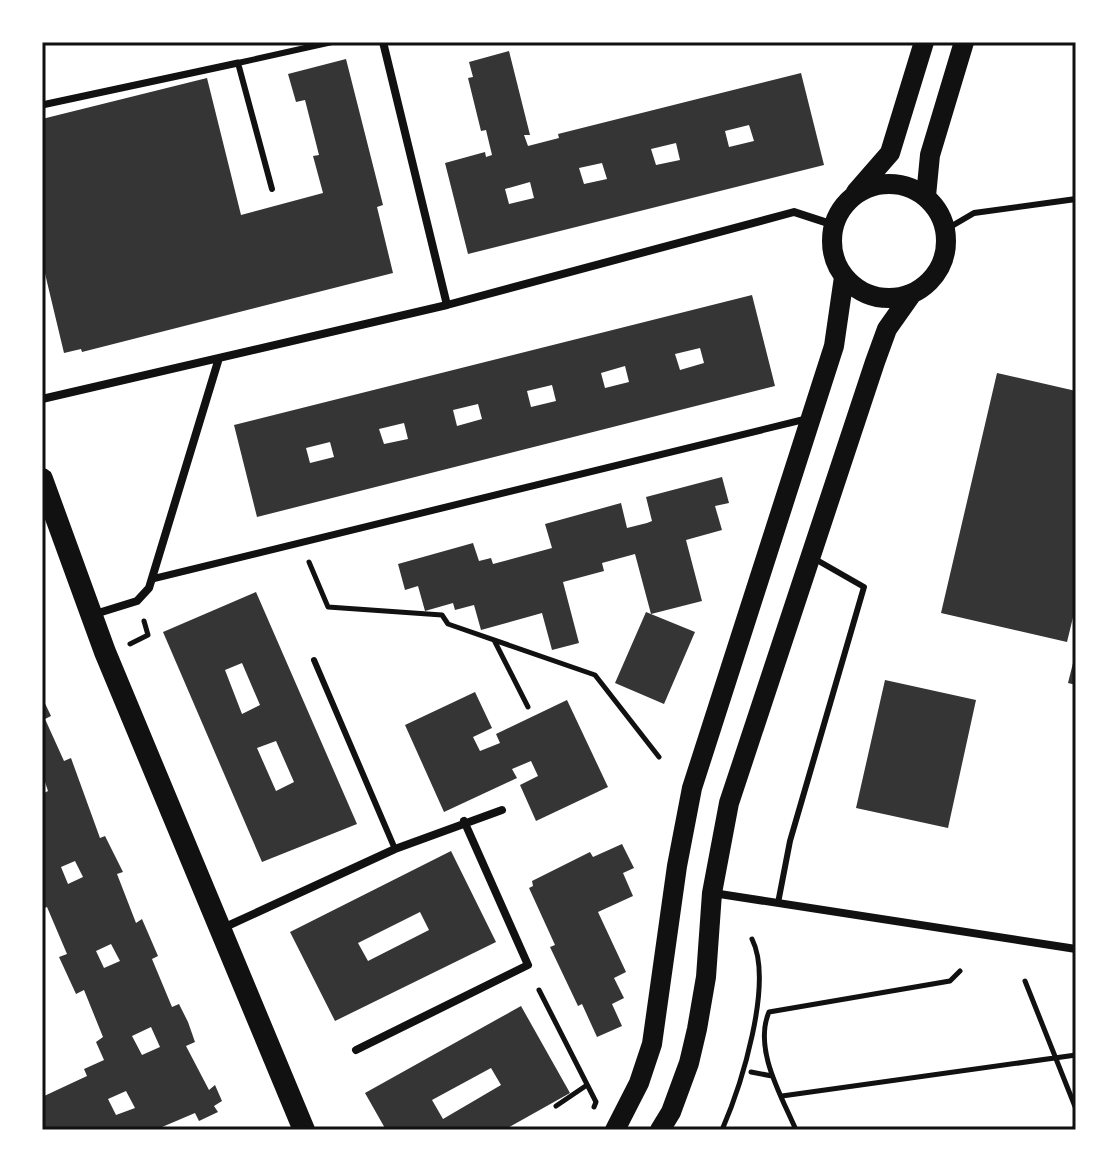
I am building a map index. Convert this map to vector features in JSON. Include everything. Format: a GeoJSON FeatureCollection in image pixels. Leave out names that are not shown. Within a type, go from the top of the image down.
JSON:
{"type":"FeatureCollection","features":[{"type":"Feature","properties":{"kind":"highway"},"geometry":{"type":"LineString","coordinates":[[42,479],[90,616],[304,1130]]}},
{"type":"Feature","properties":{"kind":"main road"},"geometry":{"type":"LineString","coordinates":[[911,295],[892,299],[874,297],[857,289],[844,277],[835,261],[831,243],[834,225],[854,195],[890,153],[924,42]]}},
{"type":"Feature","properties":{"kind":"main road"},"geometry":{"type":"LineString","coordinates":[[926,196],[930,155],[964,42]]}},
{"type":"Feature","properties":{"kind":"main road"},"geometry":{"type":"LineString","coordinates":[[660,1130],[671,1112],[689,1063],[697,1029],[706,977],[712,893],[729,803],[887,329],[911,295],[927,284],[940,269],[946,250],[945,230],[938,212],[926,196],[909,187],[890,183],[871,186],[854,195]]}},
{"type":"Feature","properties":{"kind":"main road"},"geometry":{"type":"LineString","coordinates":[[615,1130],[639,1083],[652,1044],[677,866],[692,788],[834,346],[844,277]]}},
{"type":"Feature","properties":{"kind":"street"},"geometry":{"type":"LineString","coordinates":[[383,42],[447,305]]}},
{"type":"Feature","properties":{"kind":"street"},"geometry":{"type":"LineString","coordinates":[[42,105],[238,63]]}},
{"type":"Feature","properties":{"kind":"street"},"geometry":{"type":"LineString","coordinates":[[42,399],[447,305],[794,212],[834,225]]}},
{"type":"Feature","properties":{"kind":"street"},"geometry":{"type":"LineString","coordinates":[[90,616],[137,601],[152,579],[219,358]]}},
{"type":"Feature","properties":{"kind":"street"},"geometry":{"type":"LineString","coordinates":[[152,579],[812,417]]}},
{"type":"Feature","properties":{"kind":"street"},"geometry":{"type":"LineString","coordinates":[[220,929],[395,849],[464,821],[502,810]]}},
{"type":"Feature","properties":{"kind":"street"},"geometry":{"type":"LineString","coordinates":[[356,1050],[528,965],[464,821]]}},
{"type":"Feature","properties":{"kind":"street"},"geometry":{"type":"LineString","coordinates":[[712,893],[1076,949]]}},
{"type":"Feature","properties":{"kind":"lane"},"geometry":{"type":"LineString","coordinates":[[272,189],[238,63],[332,42]]}},
{"type":"Feature","properties":{"kind":"lane"},"geometry":{"type":"LineString","coordinates":[[945,230],[974,213],[1076,199]]}},
{"type":"Feature","properties":{"kind":"lane"},"geometry":{"type":"LineString","coordinates":[[778,903],[790,841],[864,587],[812,557]]}},
{"type":"Feature","properties":{"kind":"lane"},"geometry":{"type":"LineString","coordinates":[[314,660],[395,849]]}},
{"type":"Feature","properties":{"kind":"path"},"geometry":{"type":"LineString","coordinates":[[300,543],[328,607],[442,615],[448,624],[595,675],[659,757]]}},
{"type":"Feature","properties":{"kind":"path"},"geometry":{"type":"LineString","coordinates":[[130,644],[148,635],[144,621]]}},
{"type":"Feature","properties":{"kind":"path"},"geometry":{"type":"LineString","coordinates":[[494,640],[528,707]]}},
{"type":"Feature","properties":{"kind":"path"},"geometry":{"type":"LineString","coordinates":[[722,1130],[740,1085],[753,1025],[759,953],[752,939]]}},
{"type":"Feature","properties":{"kind":"path"},"geometry":{"type":"LineString","coordinates":[[796,1130],[772,1076],[766,1030],[766,1018],[771,1010],[950,981],[960,971]]}},
{"type":"Feature","properties":{"kind":"path"},"geometry":{"type":"LineString","coordinates":[[1025,981],[1076,1109]]}},
{"type":"Feature","properties":{"kind":"path"},"geometry":{"type":"LineString","coordinates":[[539,990],[596,1102],[590,1116]]}},
{"type":"Feature","properties":{"kind":"path"},"geometry":{"type":"LineString","coordinates":[[782,1096],[1076,1055]]}},
{"type":"Feature","properties":{"kind":"path"},"geometry":{"type":"LineString","coordinates":[[751,1072],[772,1076]]}},
{"type":"Feature","properties":{"kind":"path"},"geometry":{"type":"LineString","coordinates":[[556,1106],[587,1085]]}},
{"type":"Feature","properties":{"kind":"building"},"geometry":{"type":"Polygon","coordinates":[[[509,51],[530,135],[524,135],[528,146],[559,138],[558,134],[801,73],[824,165],[468,254],[445,163],[485,152],[486,157],[492,155],[486,130],[481,131],[468,78],[473,77],[469,62],[509,51]],[[749,125],[725,131],[729,147],[754,141],[749,125]],[[676,143],[651,149],[656,165],[680,160],[676,143]],[[602,163],[579,168],[584,184],[607,179],[602,163]],[[530,182],[505,189],[509,204],[534,198],[530,182]]]}},
{"type":"Feature","properties":{"kind":"building"},"geometry":{"type":"Polygon","coordinates":[[[346,59],[383,205],[377,207],[393,273],[82,352],[81,349],[64,353],[42,261],[42,119],[207,78],[241,215],[323,193],[313,156],[319,155],[305,100],[296,102],[288,74],[346,59]]]}},
{"type":"Feature","properties":{"kind":"building"},"geometry":{"type":"Polygon","coordinates":[[[752,295],[775,386],[257,517],[234,425],[752,295]],[[700,348],[675,354],[680,370],[704,363],[700,348]],[[625,366],[601,373],[605,388],[629,382],[625,366]],[[552,385],[527,391],[531,407],[556,401],[552,385]],[[478,404],[453,410],[457,426],[482,419],[478,404]],[[404,423],[379,429],[384,444],[408,439],[404,423]],[[330,442],[306,448],[310,463],[334,457],[330,442]]]}},
{"type":"Feature","properties":{"kind":"building"},"geometry":{"type":"Polygon","coordinates":[[[997,373],[1076,391],[1076,605],[1067,642],[941,613],[997,373]]]}},
{"type":"Feature","properties":{"kind":"building"},"geometry":{"type":"Polygon","coordinates":[[[722,477],[729,503],[715,506],[722,530],[686,540],[702,601],[651,614],[635,554],[602,563],[604,571],[563,582],[579,643],[552,650],[542,613],[481,630],[474,605],[455,610],[453,603],[425,611],[418,586],[405,590],[398,564],[473,543],[479,561],[491,558],[493,564],[552,548],[545,524],[621,503],[627,528],[647,523],[652,521],[646,497],[722,477]]]}},
{"type":"Feature","properties":{"kind":"building"},"geometry":{"type":"Polygon","coordinates":[[[256,592],[357,824],[262,862],[163,632],[256,592]],[[242,663],[225,670],[242,714],[260,705],[242,663]],[[276,741],[257,748],[276,791],[294,782],[276,741]]]}},
{"type":"Feature","properties":{"kind":"building"},"geometry":{"type":"Polygon","coordinates":[[[646,612],[695,632],[664,704],[615,683],[646,612]]]}},
{"type":"Feature","properties":{"kind":"building"},"geometry":{"type":"Polygon","coordinates":[[[1076,655],[1076,685],[1068,683],[1076,655]]]}},
{"type":"Feature","properties":{"kind":"building"},"geometry":{"type":"Polygon","coordinates":[[[885,680],[976,700],[948,828],[856,808],[885,680]]]}},
{"type":"Feature","properties":{"kind":"building"},"geometry":{"type":"Polygon","coordinates":[[[475,692],[492,728],[473,737],[480,751],[500,743],[496,734],[567,700],[608,787],[536,821],[520,785],[538,776],[531,761],[512,769],[517,778],[444,812],[405,725],[475,692]]]}},
{"type":"Feature","properties":{"kind":"building"},"geometry":{"type":"Polygon","coordinates":[[[42,697],[51,716],[45,719],[64,761],[71,758],[100,838],[105,836],[123,872],[117,874],[136,923],[142,919],[158,956],[152,959],[172,1007],[179,1004],[188,1022],[195,1042],[186,1046],[209,1090],[215,1085],[222,1101],[214,1106],[218,1112],[199,1121],[195,1113],[155,1130],[42,1128],[42,1097],[87,1076],[84,1069],[104,1060],[96,1042],[103,1037],[84,990],[76,994],[59,957],[67,954],[47,907],[42,909],[42,794],[48,791],[45,782],[42,783],[42,697]],[[75,861],[61,867],[68,884],[83,877],[75,861]],[[111,944],[96,951],[104,968],[120,961],[111,944]],[[151,1027],[132,1036],[142,1055],[160,1047],[151,1027]],[[126,1091],[108,1099],[116,1115],[135,1108],[126,1091]]]}},
{"type":"Feature","properties":{"kind":"building"},"geometry":{"type":"Polygon","coordinates":[[[622,844],[634,868],[623,873],[633,896],[598,912],[626,972],[614,978],[624,998],[612,1004],[622,1026],[597,1037],[582,1004],[578,1006],[550,947],[555,945],[529,888],[533,886],[532,881],[590,852],[593,857],[622,844]]]}},
{"type":"Feature","properties":{"kind":"building"},"geometry":{"type":"Polygon","coordinates":[[[451,851],[496,942],[335,1021],[290,932],[451,851]],[[420,912],[358,943],[368,961],[429,930],[420,912]]]}},
{"type":"Feature","properties":{"kind":"building"},"geometry":{"type":"Polygon","coordinates":[[[521,1006],[570,1093],[504,1130],[386,1130],[365,1093],[521,1006]],[[491,1068],[432,1100],[443,1119],[501,1085],[491,1068]]]}}]}
